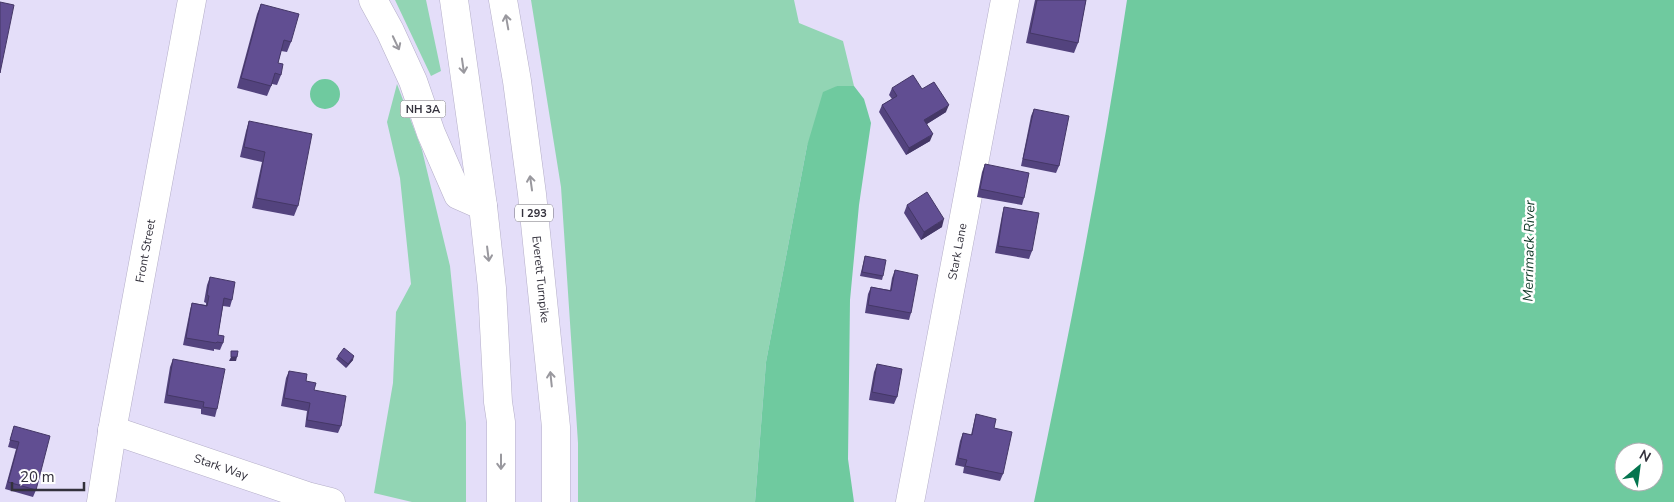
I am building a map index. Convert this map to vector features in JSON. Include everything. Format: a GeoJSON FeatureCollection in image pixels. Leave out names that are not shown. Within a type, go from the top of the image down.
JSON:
{"type":"FeatureCollection","features":[{"type":"Feature","properties":{"kind":"main road","name":"Front Street"},"geometry":{"type":"LineString","coordinates":[[101,502],[112,430],[192,0]]}},
{"type":"Feature","properties":{"kind":"main road","name":"NH 3A"},"geometry":{"type":"LineString","coordinates":[[373,0],[390,31],[413,81],[431,133],[458,195],[483,206]]}},
{"type":"Feature","properties":{"kind":"main road"},"geometry":{"type":"LineString","coordinates":[[454,0],[483,206],[492,288],[498,402],[501,422],[501,502]]}},
{"type":"Feature","properties":{"kind":"main road","name":"Everett Turnpike"},"geometry":{"type":"LineString","coordinates":[[504,0],[532,194],[556,428],[556,502]]}},
{"type":"Feature","properties":{"kind":"main road","name":"Stark Lane"},"geometry":{"type":"LineString","coordinates":[[910,502],[1005,0]]}},
{"type":"Feature","properties":{"kind":"main road","name":"Stark Way"},"geometry":{"type":"LineString","coordinates":[[112,430],[307,496],[331,502]]}},
{"type":"Feature","properties":{"kind":"shaded area"},"geometry":{"type":"Polygon","coordinates":[[[395,0],[426,0],[441,71],[431,76],[395,0]]]}},
{"type":"Feature","properties":{"kind":"shaded area"},"geometry":{"type":"Polygon","coordinates":[[[531,0],[794,0],[799,23],[843,41],[854,86],[837,86],[807,146],[766,362],[755,502],[578,502],[578,443],[561,187],[531,0]]]}},
{"type":"Feature","properties":{"kind":"shaded area"},"geometry":{"type":"Polygon","coordinates":[[[397,84],[422,150],[450,266],[466,423],[466,502],[412,502],[374,493],[393,383],[396,312],[411,284],[400,178],[387,122],[397,84]]]}},
{"type":"Feature","properties":{"kind":"water","name":"Merrimack River"},"geometry":{"type":"Polygon","coordinates":[[[1127,0],[1674,0],[1674,502],[1034,502],[1060,377],[1107,126],[1127,0]]]}},
{"type":"Feature","properties":{"kind":"water"},"geometry":{"type":"Polygon","coordinates":[[[325,79],[335,84],[340,94],[335,104],[325,109],[315,104],[310,94],[315,84],[325,79]]]}},
{"type":"Feature","properties":{"kind":"water"},"geometry":{"type":"Polygon","coordinates":[[[837,86],[854,86],[864,99],[871,123],[859,205],[850,300],[848,459],[854,502],[755,502],[766,362],[807,146],[823,92],[837,86]]]}},
{"type":"Feature","properties":{"kind":"building"},"geometry":{"type":"Polygon","coordinates":[[[1037,0],[1086,0],[1078,43],[1030,33],[1037,0]]]}},
{"type":"Feature","properties":{"kind":"building"},"geometry":{"type":"Polygon","coordinates":[[[0,2],[14,5],[0,73],[0,2]]]}},
{"type":"Feature","properties":{"kind":"building"},"geometry":{"type":"Polygon","coordinates":[[[261,4],[299,14],[291,42],[284,40],[278,63],[283,64],[281,75],[275,73],[271,86],[241,78],[261,4]]]}},
{"type":"Feature","properties":{"kind":"building"},"geometry":{"type":"Polygon","coordinates":[[[913,75],[922,89],[934,82],[949,105],[924,120],[933,134],[909,148],[882,105],[897,96],[892,88],[913,75]]]}},
{"type":"Feature","properties":{"kind":"building"},"geometry":{"type":"Polygon","coordinates":[[[1034,109],[1069,116],[1059,166],[1023,159],[1034,109]]]}},
{"type":"Feature","properties":{"kind":"building"},"geometry":{"type":"Polygon","coordinates":[[[249,121],[312,134],[298,206],[256,198],[265,152],[244,147],[249,121]]]}},
{"type":"Feature","properties":{"kind":"building"},"geometry":{"type":"Polygon","coordinates":[[[985,164],[1029,173],[1024,198],[980,189],[985,164]]]}},
{"type":"Feature","properties":{"kind":"building"},"geometry":{"type":"Polygon","coordinates":[[[927,192],[944,219],[924,232],[907,205],[927,192]]]}},
{"type":"Feature","properties":{"kind":"building"},"geometry":{"type":"Polygon","coordinates":[[[1004,207],[1039,213],[1032,251],[998,246],[1004,207]]]}},
{"type":"Feature","properties":{"kind":"building"},"geometry":{"type":"Polygon","coordinates":[[[865,256],[886,260],[883,276],[862,272],[865,256]]]}},
{"type":"Feature","properties":{"kind":"building"},"geometry":{"type":"Polygon","coordinates":[[[895,270],[918,275],[911,313],[868,305],[871,287],[891,291],[895,270]]]}},
{"type":"Feature","properties":{"kind":"building"},"geometry":{"type":"Polygon","coordinates":[[[210,277],[235,282],[232,300],[224,298],[218,335],[224,336],[223,343],[186,338],[192,303],[207,306],[210,277]]]}},
{"type":"Feature","properties":{"kind":"building"},"geometry":{"type":"Polygon","coordinates":[[[344,348],[354,356],[348,364],[338,356],[344,348]]]}},
{"type":"Feature","properties":{"kind":"building"},"geometry":{"type":"Polygon","coordinates":[[[231,351],[238,351],[237,357],[231,357],[231,351]]]}},
{"type":"Feature","properties":{"kind":"building"},"geometry":{"type":"Polygon","coordinates":[[[173,359],[225,369],[217,409],[203,407],[204,402],[167,395],[173,359]]]}},
{"type":"Feature","properties":{"kind":"building"},"geometry":{"type":"Polygon","coordinates":[[[877,364],[902,369],[897,397],[872,392],[877,364]]]}},
{"type":"Feature","properties":{"kind":"building"},"geometry":{"type":"Polygon","coordinates":[[[289,371],[307,374],[306,381],[316,383],[314,390],[346,396],[341,426],[307,420],[310,403],[284,398],[289,371]]]}},
{"type":"Feature","properties":{"kind":"building"},"geometry":{"type":"Polygon","coordinates":[[[976,414],[996,419],[994,428],[1012,432],[1003,474],[965,466],[967,460],[958,458],[963,433],[972,435],[976,414]]]}},
{"type":"Feature","properties":{"kind":"building"},"geometry":{"type":"Polygon","coordinates":[[[14,426],[50,436],[36,490],[8,482],[19,442],[10,440],[14,426]]]}}]}
